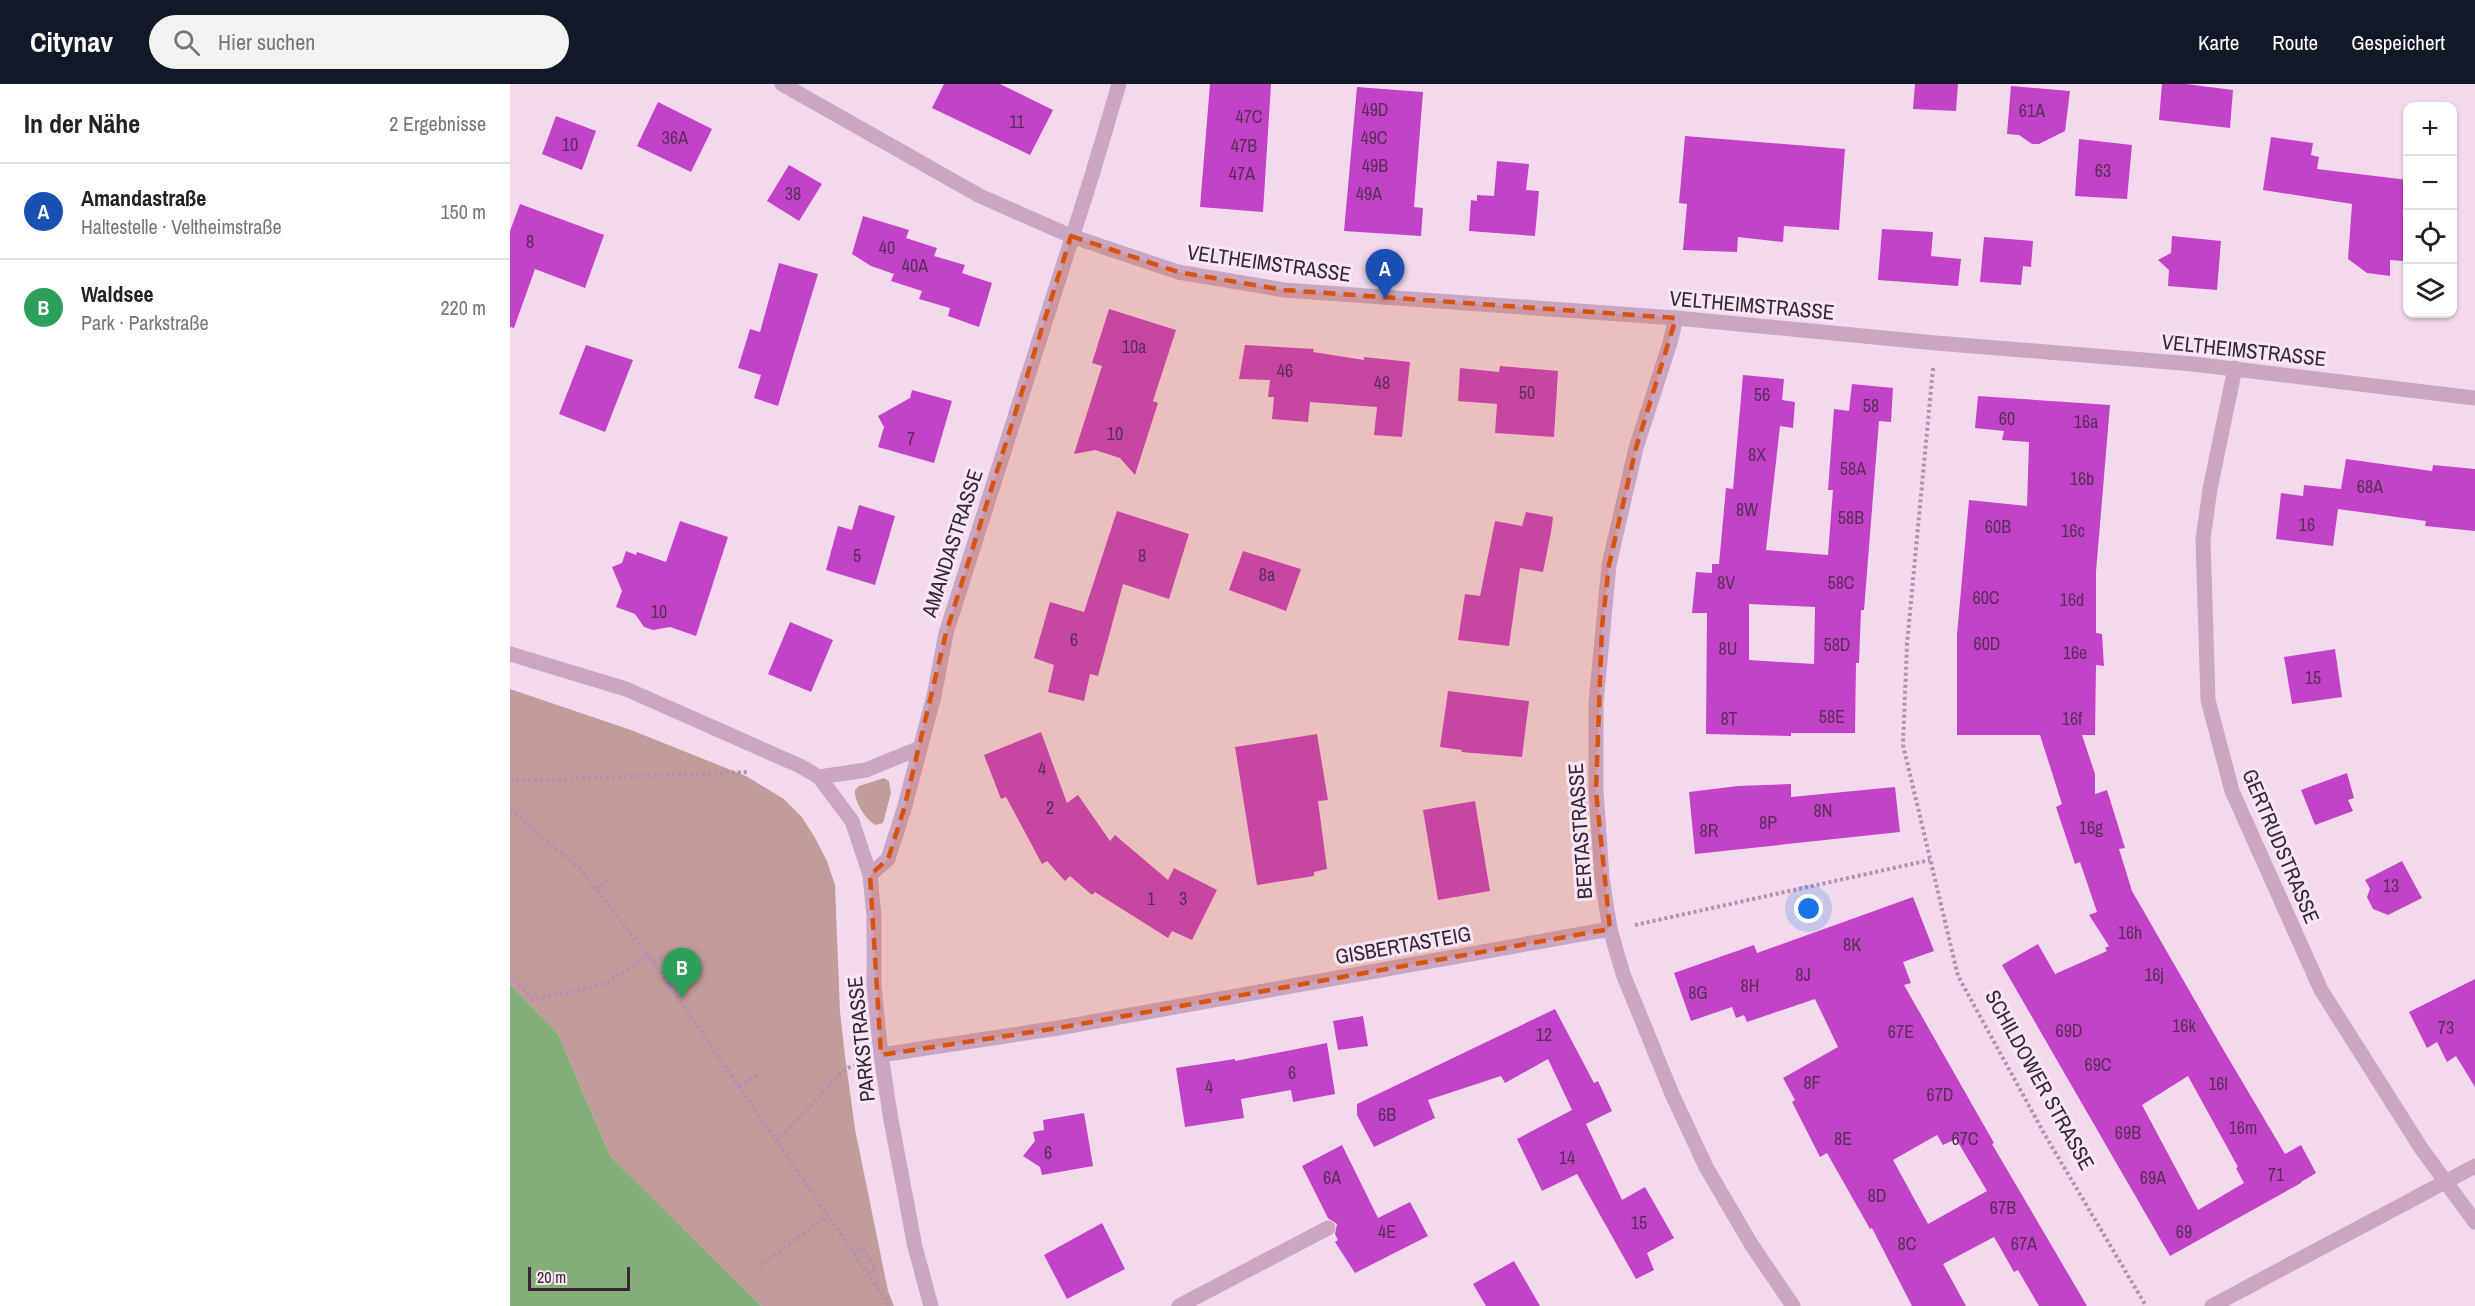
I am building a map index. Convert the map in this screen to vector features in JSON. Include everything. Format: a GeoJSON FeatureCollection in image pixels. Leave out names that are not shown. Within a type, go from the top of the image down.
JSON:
{"type":"FeatureCollection","features":[{"type":"Feature","properties":{"kind":"street","name":"VELTHEIMSTRASSE"},"geometry":{"type":"LineString","coordinates":[[782,84],[980,196],[1071,236],[1178,272],[1284,290],[1676,318],[1936,344],[2235,368],[2475,398]]}},
{"type":"Feature","properties":{"kind":"street","name":"AMANDASTRASSE"},"geometry":{"type":"LineString","coordinates":[[870,875],[888,859],[934,696],[946,633],[1119,84]]}},
{"type":"Feature","properties":{"kind":"street","name":"BERTASTRASSE"},"geometry":{"type":"LineString","coordinates":[[1676,318],[1636,448],[1609,566],[1596,703],[1596,791],[1602,878],[1610,929],[1639,1018],[1706,1167],[1751,1244],[1793,1306]]}},
{"type":"Feature","properties":{"kind":"street","name":"GERTRUDSTRASSE"},"geometry":{"type":"LineString","coordinates":[[2235,368],[2210,489],[2203,539],[2208,700],[2232,791],[2321,990],[2421,1148],[2475,1222]]}},
{"type":"Feature","properties":{"kind":"street","name":"PARKSTRASSE"},"geometry":{"type":"LineString","coordinates":[[510,654],[626,689],[800,766],[819,777],[852,821],[870,875],[874,917],[874,986],[891,1120],[915,1247],[931,1306]]}},
{"type":"Feature","properties":{"kind":"street"},"geometry":{"type":"LineString","coordinates":[[819,777],[866,770],[920,748]]}},
{"type":"Feature","properties":{"kind":"street","name":"GISBERTASTEIG"},"geometry":{"type":"LineString","coordinates":[[881,1055],[1058,1028],[1610,929]]}},
{"type":"Feature","properties":{"kind":"street"},"geometry":{"type":"LineString","coordinates":[[2212,1306],[2475,1166]]}},
{"type":"Feature","properties":{"kind":"street"},"geometry":{"type":"LineString","coordinates":[[1179,1306],[1328,1228]]}},
{"type":"Feature","properties":{"kind":"path"},"geometry":{"type":"LineString","coordinates":[[1610,929],[1644,924],[1930,860],[1903,745],[1907,644],[1936,344]]}},
{"type":"Feature","properties":{"kind":"path"},"geometry":{"type":"LineString","coordinates":[[510,781],[757,771]]}},
{"type":"Feature","properties":{"kind":"path"},"geometry":{"type":"LineString","coordinates":[[510,809],[580,869],[649,956],[890,1306]]}},
{"type":"Feature","properties":{"kind":"path","name":"SCHILDOWER STRASSE"},"geometry":{"type":"LineString","coordinates":[[1930,860],[1958,976],[2045,1135],[2146,1306]]}},
{"type":"Feature","properties":{"kind":"path"},"geometry":{"type":"LineString","coordinates":[[597,889],[610,879]]}},
{"type":"Feature","properties":{"kind":"path"},"geometry":{"type":"LineString","coordinates":[[654,963],[677,950]]}},
{"type":"Feature","properties":{"kind":"path"},"geometry":{"type":"LineString","coordinates":[[510,976],[533,999],[603,985],[649,956]]}},
{"type":"Feature","properties":{"kind":"path"},"geometry":{"type":"LineString","coordinates":[[669,985],[689,972]]}},
{"type":"Feature","properties":{"kind":"path"},"geometry":{"type":"LineString","coordinates":[[777,1141],[845,1069],[881,1055]]}},
{"type":"Feature","properties":{"kind":"path"},"geometry":{"type":"LineString","coordinates":[[739,1086],[760,1074]]}},
{"type":"Feature","properties":{"kind":"path"},"geometry":{"type":"LineString","coordinates":[[759,1266],[828,1216]]}},
{"type":"Feature","properties":{"kind":"path"},"geometry":{"type":"LineString","coordinates":[[853,1252],[861,1247],[871,1260],[876,1268],[868,1273]]}},
{"type":"Feature","properties":{"kind":"highlighted area"},"geometry":{"type":"Polygon","coordinates":[[[1071,236],[1178,272],[1284,290],[1676,318],[1636,448],[1609,565],[1602,627],[1596,791],[1610,929],[1058,1028],[881,1055],[870,875],[888,859],[904,809],[946,633],[1071,236]]]}},
{"type":"Feature","properties":{"kind":"shaded area"},"geometry":{"type":"Polygon","coordinates":[[[510,689],[631,730],[746,776],[784,799],[801,816],[814,836],[827,861],[835,885],[840,1012],[855,1129],[888,1291],[894,1306],[761,1306],[610,1156],[558,1034],[510,984],[510,689]]]}},
{"type":"Feature","properties":{"kind":"shaded area"},"geometry":{"type":"Polygon","coordinates":[[[884,778],[889,781],[891,793],[883,823],[876,825],[861,810],[856,800],[855,790],[859,786],[884,778]]]}},
{"type":"Feature","properties":{"kind":"shaded area"},"geometry":{"type":"Polygon","coordinates":[[[510,984],[558,1034],[610,1156],[761,1306],[510,1306],[510,984]]]}},
{"type":"Feature","properties":{"kind":"building"},"geometry":{"type":"Polygon","coordinates":[[[944,84],[1000,84],[1053,110],[1030,155],[932,108],[944,84]]]}},
{"type":"Feature","properties":{"kind":"building"},"geometry":{"type":"Polygon","coordinates":[[[1210,84],[1271,84],[1263,212],[1200,207],[1210,84]]]}},
{"type":"Feature","properties":{"kind":"building"},"geometry":{"type":"Polygon","coordinates":[[[1915,84],[1958,84],[1956,111],[1913,109],[1915,84]]]}},
{"type":"Feature","properties":{"kind":"building"},"geometry":{"type":"Polygon","coordinates":[[[2162,84],[2186,84],[2233,90],[2230,128],[2159,120],[2162,84]]]}},
{"type":"Feature","properties":{"kind":"building"},"geometry":{"type":"Polygon","coordinates":[[[2011,86],[2070,91],[2065,131],[2039,144],[2032,144],[2019,135],[2007,134],[2011,86]]]}},
{"type":"Feature","properties":{"kind":"building"},"geometry":{"type":"Polygon","coordinates":[[[1357,87],[1423,92],[1414,207],[1423,208],[1421,236],[1344,231],[1357,87]]]}},
{"type":"Feature","properties":{"kind":"building"},"geometry":{"type":"Polygon","coordinates":[[[658,102],[712,129],[691,172],[637,146],[658,102]]]}},
{"type":"Feature","properties":{"kind":"building"},"geometry":{"type":"Polygon","coordinates":[[[556,116],[596,131],[582,170],[542,154],[556,116]]]}},
{"type":"Feature","properties":{"kind":"building"},"geometry":{"type":"Polygon","coordinates":[[[1685,136],[1845,149],[1839,230],[1784,226],[1783,242],[1738,237],[1737,252],[1683,250],[1687,204],[1679,203],[1685,136]]]}},
{"type":"Feature","properties":{"kind":"building"},"geometry":{"type":"Polygon","coordinates":[[[2271,137],[2313,143],[2311,155],[2319,157],[2317,169],[2403,179],[2403,261],[2390,260],[2390,276],[2367,273],[2348,259],[2352,204],[2263,190],[2271,137]]]}},
{"type":"Feature","properties":{"kind":"building"},"geometry":{"type":"Polygon","coordinates":[[[2079,139],[2132,145],[2127,199],[2075,196],[2079,139]]]}},
{"type":"Feature","properties":{"kind":"building"},"geometry":{"type":"Polygon","coordinates":[[[1497,161],[1529,164],[1526,190],[1539,191],[1535,236],[1469,231],[1471,200],[1477,201],[1477,195],[1494,196],[1497,161]]]}},
{"type":"Feature","properties":{"kind":"building"},"geometry":{"type":"Polygon","coordinates":[[[789,165],[822,184],[799,221],[767,201],[789,165]]]}},
{"type":"Feature","properties":{"kind":"building"},"geometry":{"type":"Polygon","coordinates":[[[520,204],[604,235],[585,288],[535,269],[514,328],[510,327],[510,231],[520,204]]]}},
{"type":"Feature","properties":{"kind":"building"},"geometry":{"type":"Polygon","coordinates":[[[863,216],[909,230],[906,238],[937,248],[934,256],[965,265],[962,273],[992,283],[979,327],[948,316],[950,308],[919,299],[922,291],[891,281],[894,274],[871,266],[852,254],[863,216]]]}},
{"type":"Feature","properties":{"kind":"building"},"geometry":{"type":"Polygon","coordinates":[[[1882,229],[1933,232],[1931,256],[1961,259],[1958,286],[1878,280],[1882,229]]]}},
{"type":"Feature","properties":{"kind":"building"},"geometry":{"type":"Polygon","coordinates":[[[2172,236],[2221,241],[2217,290],[2168,286],[2169,270],[2158,260],[2171,253],[2172,236]]]}},
{"type":"Feature","properties":{"kind":"building"},"geometry":{"type":"Polygon","coordinates":[[[1984,237],[2033,241],[2031,267],[2023,266],[2021,285],[1980,282],[1984,237]]]}},
{"type":"Feature","properties":{"kind":"building"},"geometry":{"type":"Polygon","coordinates":[[[779,263],[818,274],[778,406],[754,398],[761,375],[738,368],[750,329],[760,332],[779,263]]]}},
{"type":"Feature","properties":{"kind":"building"},"geometry":{"type":"Polygon","coordinates":[[[1109,309],[1176,330],[1153,401],[1158,403],[1135,475],[1120,458],[1095,450],[1074,454],[1102,366],[1092,363],[1109,309]]]}},
{"type":"Feature","properties":{"kind":"building"},"geometry":{"type":"Polygon","coordinates":[[[586,345],[633,360],[605,432],[559,414],[586,345]]]}},
{"type":"Feature","properties":{"kind":"building"},"geometry":{"type":"Polygon","coordinates":[[[1245,345],[1314,349],[1313,352],[1364,360],[1364,357],[1410,362],[1402,437],[1374,435],[1377,407],[1310,402],[1308,422],[1272,419],[1274,397],[1268,397],[1270,380],[1239,379],[1245,345]]]}},
{"type":"Feature","properties":{"kind":"building"},"geometry":{"type":"Polygon","coordinates":[[[1500,366],[1558,371],[1554,437],[1495,433],[1497,404],[1458,401],[1460,368],[1499,372],[1500,366]]]}},
{"type":"Feature","properties":{"kind":"building"},"geometry":{"type":"Polygon","coordinates":[[[1743,375],[1784,379],[1782,400],[1795,402],[1793,428],[1780,426],[1766,550],[1828,555],[1833,490],[1828,490],[1834,409],[1849,411],[1852,384],[1893,388],[1891,422],[1879,421],[1864,610],[1861,610],[1859,663],[1856,663],[1855,733],[1791,733],[1791,736],[1706,734],[1707,613],[1692,613],[1696,572],[1712,573],[1712,564],[1719,564],[1726,488],[1733,489],[1743,375]],[[1749,604],[1749,660],[1814,664],[1815,607],[1749,604]]]}},
{"type":"Feature","properties":{"kind":"building"},"geometry":{"type":"Polygon","coordinates":[[[912,390],[952,401],[934,463],[878,447],[884,427],[878,416],[910,398],[912,390]]]}},
{"type":"Feature","properties":{"kind":"building"},"geometry":{"type":"Polygon","coordinates":[[[1978,396],[2110,405],[2096,572],[2096,633],[2102,634],[2104,666],[2096,665],[2095,735],[2082,735],[2095,774],[2095,794],[2107,790],[2125,848],[2119,849],[2132,891],[2220,1044],[2285,1154],[2301,1145],[2316,1173],[2170,1256],[2002,965],[2038,944],[2055,974],[2107,951],[2105,948],[2109,946],[2089,915],[2097,912],[2080,862],[2075,864],[2056,807],[2062,804],[2040,735],[1957,735],[1957,635],[1969,500],[2027,506],[2029,442],[2002,440],[2004,431],[1975,428],[1978,396]],[[2188,1076],[2142,1105],[2198,1210],[2244,1183],[2236,1168],[2238,1167],[2188,1076]]]}},
{"type":"Feature","properties":{"kind":"building"},"geometry":{"type":"Polygon","coordinates":[[[2346,459],[2432,471],[2433,465],[2475,469],[2475,531],[2425,526],[2426,521],[2338,509],[2333,546],[2276,539],[2281,493],[2303,496],[2304,485],[2341,489],[2346,459]]]}},
{"type":"Feature","properties":{"kind":"building"},"geometry":{"type":"Polygon","coordinates":[[[859,505],[895,516],[875,585],[826,570],[838,526],[852,530],[859,505]]]}},
{"type":"Feature","properties":{"kind":"building"},"geometry":{"type":"Polygon","coordinates":[[[1117,511],[1189,534],[1169,599],[1123,584],[1098,676],[1090,674],[1084,701],[1048,692],[1054,665],[1034,658],[1050,602],[1084,612],[1117,511]]]}},
{"type":"Feature","properties":{"kind":"building"},"geometry":{"type":"Polygon","coordinates":[[[1526,512],[1553,517],[1543,572],[1520,568],[1509,646],[1458,640],[1465,594],[1480,596],[1495,521],[1522,526],[1526,512]]]}},
{"type":"Feature","properties":{"kind":"building"},"geometry":{"type":"Polygon","coordinates":[[[680,521],[728,537],[696,636],[670,627],[653,630],[644,627],[635,614],[616,607],[622,591],[612,567],[622,563],[626,551],[636,555],[637,552],[666,562],[680,521]]]}},
{"type":"Feature","properties":{"kind":"building"},"geometry":{"type":"Polygon","coordinates":[[[1243,551],[1301,569],[1286,611],[1229,590],[1243,551]]]}},
{"type":"Feature","properties":{"kind":"building"},"geometry":{"type":"Polygon","coordinates":[[[790,622],[833,640],[811,692],[768,674],[790,622]]]}},
{"type":"Feature","properties":{"kind":"building"},"geometry":{"type":"Polygon","coordinates":[[[2335,649],[2342,697],[2292,704],[2284,657],[2335,649]]]}},
{"type":"Feature","properties":{"kind":"building"},"geometry":{"type":"Polygon","coordinates":[[[1448,691],[1529,701],[1522,757],[1461,752],[1462,750],[1440,747],[1448,691]]]}},
{"type":"Feature","properties":{"kind":"building"},"geometry":{"type":"Polygon","coordinates":[[[1041,732],[1067,803],[1078,795],[1110,841],[1115,835],[1168,880],[1174,868],[1217,890],[1192,940],[1172,931],[1168,938],[1095,892],[1092,895],[1070,876],[1065,881],[1047,861],[1042,864],[1006,797],[1001,799],[984,755],[1041,732]]]}},
{"type":"Feature","properties":{"kind":"building"},"geometry":{"type":"Polygon","coordinates":[[[1317,734],[1328,800],[1318,801],[1327,869],[1314,872],[1314,876],[1257,885],[1235,747],[1317,734]]]}},
{"type":"Feature","properties":{"kind":"building"},"geometry":{"type":"Polygon","coordinates":[[[2347,773],[2354,798],[2348,800],[2353,811],[2315,825],[2301,790],[2347,773]]]}},
{"type":"Feature","properties":{"kind":"building"},"geometry":{"type":"Polygon","coordinates":[[[1791,784],[1791,797],[1895,787],[1900,832],[1695,854],[1689,792],[1738,786],[1791,784]]]}},
{"type":"Feature","properties":{"kind":"building"},"geometry":{"type":"Polygon","coordinates":[[[1475,801],[1490,891],[1438,900],[1423,810],[1475,801]]]}},
{"type":"Feature","properties":{"kind":"building"},"geometry":{"type":"Polygon","coordinates":[[[2402,861],[2422,898],[2388,915],[2373,909],[2367,897],[2370,889],[2365,880],[2402,861]]]}},
{"type":"Feature","properties":{"kind":"building"},"geometry":{"type":"Polygon","coordinates":[[[1913,897],[1934,951],[1903,962],[1911,983],[1904,985],[1994,1143],[1992,1144],[2087,1306],[2039,1306],[2018,1270],[2014,1272],[1994,1237],[1943,1264],[1966,1306],[1912,1306],[1872,1228],[1870,1229],[1827,1153],[1820,1157],[1792,1102],[1795,1100],[1783,1078],[1838,1047],[1815,999],[1747,1022],[1744,1015],[1736,1018],[1732,1007],[1691,1021],[1674,973],[1754,945],[1757,953],[1913,897]],[[1937,1135],[1893,1160],[1928,1224],[1987,1191],[1956,1139],[1943,1145],[1937,1135]]]}},
{"type":"Feature","properties":{"kind":"building"},"geometry":{"type":"Polygon","coordinates":[[[2475,979],[2475,1087],[2456,1056],[2447,1062],[2437,1042],[2427,1048],[2409,1012],[2475,979]]]}},
{"type":"Feature","properties":{"kind":"building"},"geometry":{"type":"Polygon","coordinates":[[[1555,1009],[1594,1083],[1598,1081],[1612,1111],[1586,1124],[1622,1200],[1645,1187],[1674,1238],[1647,1253],[1654,1270],[1636,1279],[1577,1174],[1542,1191],[1517,1139],[1572,1110],[1548,1059],[1505,1083],[1501,1076],[1428,1100],[1435,1118],[1374,1147],[1357,1115],[1357,1104],[1555,1009]]]}},
{"type":"Feature","properties":{"kind":"building"},"geometry":{"type":"Polygon","coordinates":[[[1363,1016],[1368,1046],[1338,1050],[1333,1021],[1363,1016]]]}},
{"type":"Feature","properties":{"kind":"building"},"geometry":{"type":"Polygon","coordinates":[[[1327,1043],[1335,1094],[1293,1102],[1291,1090],[1241,1099],[1244,1118],[1185,1127],[1176,1068],[1235,1059],[1235,1061],[1327,1043]]]}},
{"type":"Feature","properties":{"kind":"building"},"geometry":{"type":"Polygon","coordinates":[[[1084,1113],[1093,1166],[1042,1175],[1040,1167],[1023,1156],[1035,1141],[1033,1132],[1044,1130],[1043,1120],[1084,1113]]]}},
{"type":"Feature","properties":{"kind":"building"},"geometry":{"type":"Polygon","coordinates":[[[1342,1145],[1378,1218],[1410,1202],[1428,1236],[1355,1273],[1335,1242],[1338,1240],[1335,1234],[1337,1224],[1328,1218],[1302,1166],[1342,1145]]]}},
{"type":"Feature","properties":{"kind":"building"},"geometry":{"type":"Polygon","coordinates":[[[1102,1223],[1125,1269],[1067,1299],[1044,1255],[1102,1223]]]}},
{"type":"Feature","properties":{"kind":"building"},"geometry":{"type":"Polygon","coordinates":[[[1514,1261],[1540,1306],[1486,1306],[1473,1284],[1514,1261]]]}},
{"type":"Feature","properties":{"kind":"place","name":"Amandastraße"},"geometry":{"type":"Point","coordinates":[1385,299]}},
{"type":"Feature","properties":{"kind":"place","name":"Waldsee"},"geometry":{"type":"Point","coordinates":[682,998]}}]}
